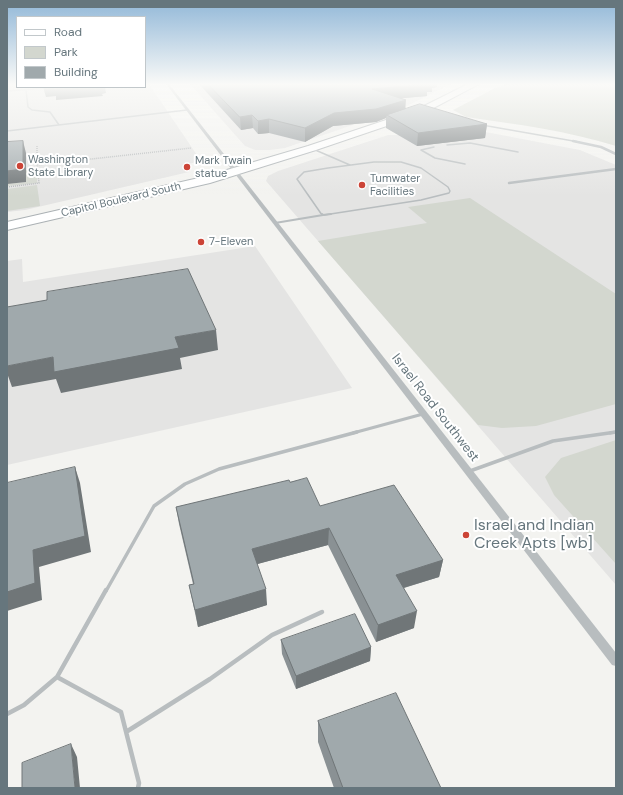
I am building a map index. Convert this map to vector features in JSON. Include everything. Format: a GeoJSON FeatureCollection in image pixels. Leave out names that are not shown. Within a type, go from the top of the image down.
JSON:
{"type":"FeatureCollection","features":[{"type":"Feature","properties":{"kind":"main road","name":"Capitol Boulevard South"},"geometry":{"type":"LineString","coordinates":[[7,226],[206,180],[397,121]]}},
{"type":"Feature","properties":{"kind":"street","name":"Israel Road Southwest"},"geometry":{"type":"LineString","coordinates":[[195,121],[616,661]]}},
{"type":"Feature","properties":{"kind":"street"},"geometry":{"type":"LineString","coordinates":[[481,125],[586,144],[616,154]]}},
{"type":"Feature","properties":{"kind":"street"},"geometry":{"type":"LineString","coordinates":[[509,183],[616,168]]}},
{"type":"Feature","properties":{"kind":"lane"},"geometry":{"type":"LineString","coordinates":[[56,121],[59,125]]}},
{"type":"Feature","properties":{"kind":"lane"},"geometry":{"type":"LineString","coordinates":[[7,131],[92,121]]}},
{"type":"Feature","properties":{"kind":"lane"},"geometry":{"type":"LineString","coordinates":[[447,145],[470,144],[518,152]]}},
{"type":"Feature","properties":{"kind":"lane"},"geometry":{"type":"LineString","coordinates":[[434,147],[421,150],[436,158],[465,164]]}},
{"type":"Feature","properties":{"kind":"lane"},"geometry":{"type":"LineString","coordinates":[[312,148],[352,166]]}},
{"type":"Feature","properties":{"kind":"lane"},"geometry":{"type":"LineString","coordinates":[[275,223],[323,216],[421,200],[449,194],[450,191],[448,187],[410,164],[381,162],[304,172],[297,179],[323,216]]}},
{"type":"Feature","properties":{"kind":"lane"},"geometry":{"type":"LineString","coordinates":[[7,714],[24,706],[57,677],[154,506],[185,484],[219,469],[423,414]]}},
{"type":"Feature","properties":{"kind":"lane"},"geometry":{"type":"LineString","coordinates":[[469,472],[553,441],[616,432]]}},
{"type":"Feature","properties":{"kind":"lane"},"geometry":{"type":"LineString","coordinates":[[126,732],[210,680],[272,635],[322,612]]}},
{"type":"Feature","properties":{"kind":"lane"},"geometry":{"type":"LineString","coordinates":[[57,677],[121,712],[139,783],[138,788]]}},
{"type":"Feature","properties":{"kind":"path"},"geometry":{"type":"LineString","coordinates":[[7,187],[39,184],[37,145]]}},
{"type":"Feature","properties":{"kind":"path"},"geometry":{"type":"LineString","coordinates":[[37,165],[191,148]]}},
{"type":"Feature","properties":{"kind":"shaded area"},"geometry":{"type":"Polygon","coordinates":[[[7,121],[174,121],[201,161],[184,165],[182,168],[189,172],[25,210],[7,212],[7,121]]]}},
{"type":"Feature","properties":{"kind":"shaded area"},"geometry":{"type":"Polygon","coordinates":[[[223,121],[364,121],[285,148],[255,150],[245,146],[223,121]]]}},
{"type":"Feature","properties":{"kind":"shaded area"},"geometry":{"type":"Polygon","coordinates":[[[444,124],[580,150],[616,165],[616,585],[266,181],[268,176],[278,171],[388,135],[401,135],[444,124]]]}},
{"type":"Feature","properties":{"kind":"shaded area"},"geometry":{"type":"Polygon","coordinates":[[[255,246],[352,388],[7,465],[7,261],[22,259],[23,282],[255,246]]]}},
{"type":"Feature","properties":{"kind":"green space"},"geometry":{"type":"Polygon","coordinates":[[[495,121],[616,121],[616,146],[579,136],[495,121]]]}},
{"type":"Feature","properties":{"kind":"green space"},"geometry":{"type":"Polygon","coordinates":[[[37,169],[37,183],[7,186],[7,184],[26,182],[26,170],[37,169]]]}},
{"type":"Feature","properties":{"kind":"green space"},"geometry":{"type":"Polygon","coordinates":[[[37,185],[40,206],[7,211],[7,189],[37,185]]]}},
{"type":"Feature","properties":{"kind":"green space"},"geometry":{"type":"Polygon","coordinates":[[[470,198],[616,294],[616,404],[536,426],[502,428],[478,425],[318,241],[427,223],[408,207],[470,198]]]}},
{"type":"Feature","properties":{"kind":"green space"},"geometry":{"type":"Polygon","coordinates":[[[616,440],[616,564],[554,495],[545,477],[561,458],[616,440]]]}},
{"type":"Feature","properties":{"kind":"building"},"geometry":{"type":"Polygon","coordinates":[[[277,121],[318,121],[305,128],[277,121]]]}},
{"type":"Feature","properties":{"kind":"building"},"geometry":{"type":"Polygon","coordinates":[[[398,121],[477,121],[487,124],[418,133],[398,121]]]}},
{"type":"Feature","properties":{"kind":"building"},"geometry":{"type":"Polygon","coordinates":[[[23,141],[23,169],[7,171],[7,142],[23,141]]]}},
{"type":"Feature","properties":{"kind":"building"},"geometry":{"type":"Polygon","coordinates":[[[188,269],[216,330],[175,337],[179,348],[54,372],[53,357],[7,366],[7,307],[47,300],[47,292],[188,269]]]}},
{"type":"Feature","properties":{"kind":"building"},"geometry":{"type":"Polygon","coordinates":[[[75,467],[85,536],[33,550],[35,583],[7,592],[7,483],[75,467]]]}},
{"type":"Feature","properties":{"kind":"building"},"geometry":{"type":"Polygon","coordinates":[[[307,478],[320,506],[394,485],[443,560],[396,575],[417,611],[378,625],[329,528],[252,549],[266,589],[195,610],[189,585],[194,584],[176,507],[289,480],[290,482],[307,478]]]}},
{"type":"Feature","properties":{"kind":"building"},"geometry":{"type":"Polygon","coordinates":[[[355,614],[371,647],[296,676],[281,640],[355,614]]]}},
{"type":"Feature","properties":{"kind":"building"},"geometry":{"type":"Polygon","coordinates":[[[396,693],[441,788],[343,788],[318,721],[396,693]]]}},
{"type":"Feature","properties":{"kind":"building"},"geometry":{"type":"Polygon","coordinates":[[[71,744],[75,788],[22,788],[22,763],[71,744]]]}},
{"type":"Feature","properties":{"kind":"place","name":"Washington State Library"},"geometry":{"type":"Point","coordinates":[20,166]}},
{"type":"Feature","properties":{"kind":"place","name":"Mark Twain statue"},"geometry":{"type":"Point","coordinates":[187,167]}},
{"type":"Feature","properties":{"kind":"place","name":"Tumwater Facilities"},"geometry":{"type":"Point","coordinates":[362,185]}},
{"type":"Feature","properties":{"kind":"place","name":"7-Eleven"},"geometry":{"type":"Point","coordinates":[201,242]}},
{"type":"Feature","properties":{"kind":"place","name":"Israel and Indian Creek Apts [wb]"},"geometry":{"type":"Point","coordinates":[466,535]}}]}
